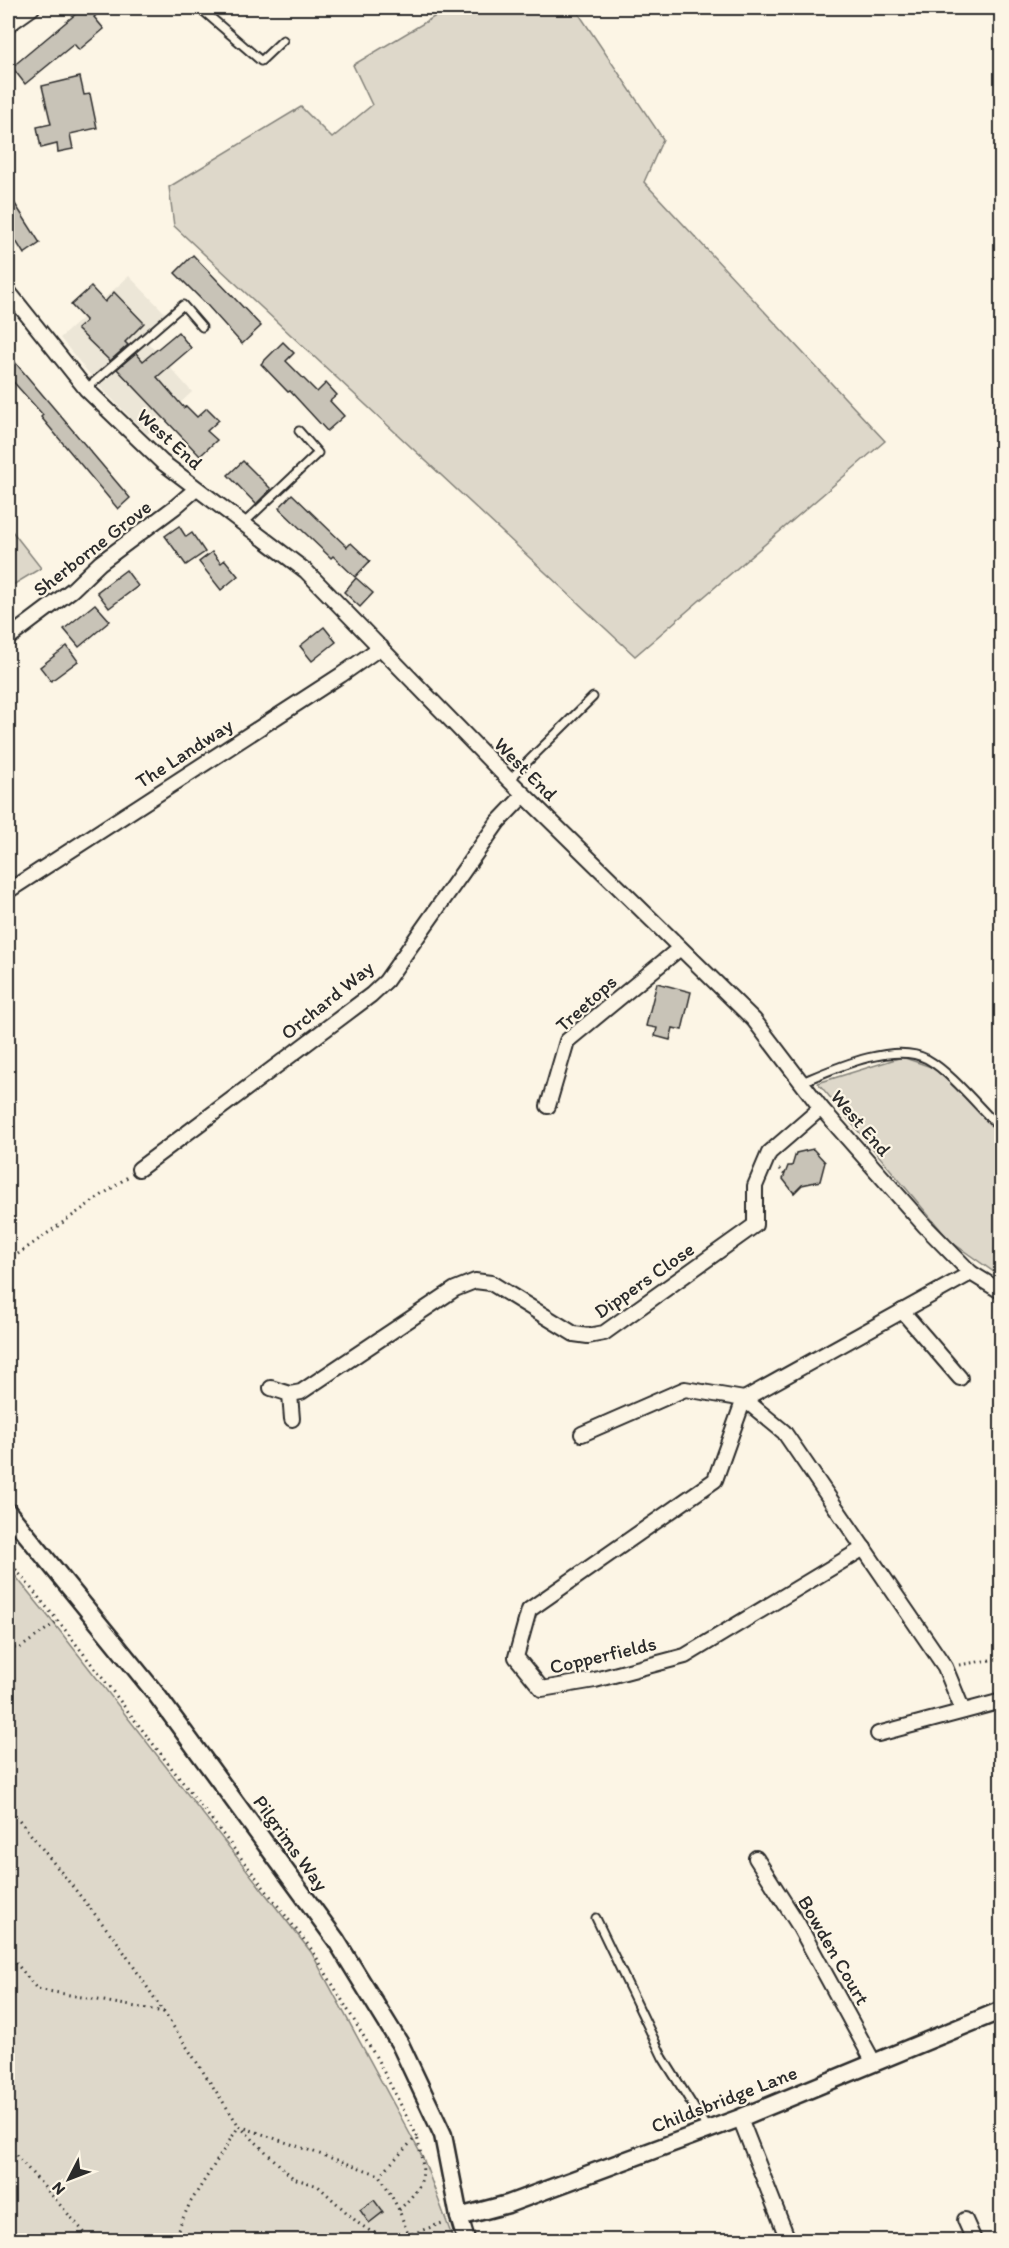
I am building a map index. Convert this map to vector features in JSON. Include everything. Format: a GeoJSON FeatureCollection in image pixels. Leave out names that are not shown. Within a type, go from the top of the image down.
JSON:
{"type":"FeatureCollection","features":[{"type":"Feature","properties":{"kind":"street"},"geometry":{"type":"LineString","coordinates":[[8,25],[32,8]]}},
{"type":"Feature","properties":{"kind":"street","name":"West End"},"geometry":{"type":"LineString","coordinates":[[8,291],[86,389],[162,462],[306,571],[508,780],[754,1020],[821,1108],[925,1226],[971,1273],[1002,1292]]}},
{"type":"Feature","properties":{"kind":"street","name":"Sherborne Grove"},"geometry":{"type":"LineString","coordinates":[[11,636],[72,590],[100,563],[176,507],[196,489]]}},
{"type":"Feature","properties":{"kind":"street","name":"The Landway"},"geometry":{"type":"LineString","coordinates":[[8,891],[381,647]]}},
{"type":"Feature","properties":{"kind":"street","name":"Orchard Way"},"geometry":{"type":"LineString","coordinates":[[139,1169],[371,995],[386,981],[498,822],[524,795]]}},
{"type":"Feature","properties":{"kind":"street","name":"Treetops"},"geometry":{"type":"LineString","coordinates":[[548,1106],[567,1041],[680,948]]}},
{"type":"Feature","properties":{"kind":"street","name":"Dippers Close"},"geometry":{"type":"LineString","coordinates":[[290,1394],[301,1392],[454,1289],[475,1281],[491,1283],[574,1334],[588,1336],[604,1333],[755,1225],[755,1186],[770,1153],[821,1108]]}},
{"type":"Feature","properties":{"kind":"street"},"geometry":{"type":"LineString","coordinates":[[744,1400],[971,1273]]}},
{"type":"Feature","properties":{"kind":"street"},"geometry":{"type":"LineString","coordinates":[[902,1311],[960,1378]]}},
{"type":"Feature","properties":{"kind":"street"},"geometry":{"type":"LineString","coordinates":[[271,1388],[290,1394],[292,1419]]}},
{"type":"Feature","properties":{"kind":"street"},"geometry":{"type":"LineString","coordinates":[[582,1434],[685,1389],[744,1400],[784,1432],[945,1667],[963,1711]]}},
{"type":"Feature","properties":{"kind":"street","name":"Copperfields"},"geometry":{"type":"LineString","coordinates":[[744,1400],[715,1480],[529,1610],[516,1657],[542,1689],[595,1680],[685,1656],[864,1548]]}},
{"type":"Feature","properties":{"kind":"street","name":"Pilgrims Way"},"geometry":{"type":"LineString","coordinates":[[8,1512],[156,1694],[336,1940],[400,2044],[443,2134],[459,2217],[466,2241]]}},
{"type":"Feature","properties":{"kind":"street"},"geometry":{"type":"LineString","coordinates":[[878,1734],[1002,1701]]}},
{"type":"Feature","properties":{"kind":"street","name":"Bowden Court"},"geometry":{"type":"LineString","coordinates":[[756,1858],[798,1924],[874,2063]]}},
{"type":"Feature","properties":{"kind":"street","name":"Childsbridge Lane"},"geometry":{"type":"LineString","coordinates":[[459,2217],[508,2204],[707,2128],[740,2118],[1002,2010]]}},
{"type":"Feature","properties":{"kind":"street"},"geometry":{"type":"LineString","coordinates":[[740,2118],[788,2241]]}},
{"type":"Feature","properties":{"kind":"street"},"geometry":{"type":"LineString","coordinates":[[965,2220],[974,2241]]}},
{"type":"Feature","properties":{"kind":"lane"},"geometry":{"type":"LineString","coordinates":[[200,8],[261,61],[283,40]]}},
{"type":"Feature","properties":{"kind":"lane"},"geometry":{"type":"LineString","coordinates":[[86,389],[183,305],[202,327]]}},
{"type":"Feature","properties":{"kind":"lane"},"geometry":{"type":"LineString","coordinates":[[244,522],[318,453],[299,431]]}},
{"type":"Feature","properties":{"kind":"lane"},"geometry":{"type":"LineString","coordinates":[[508,780],[593,697]]}},
{"type":"Feature","properties":{"kind":"lane"},"geometry":{"type":"LineString","coordinates":[[801,1082],[875,1057],[897,1053],[911,1054],[925,1058],[940,1068],[1002,1130]]}},
{"type":"Feature","properties":{"kind":"lane"},"geometry":{"type":"LineString","coordinates":[[596,1918],[663,2058],[707,2128]]}},
{"type":"Feature","properties":{"kind":"path"},"geometry":{"type":"LineString","coordinates":[[8,1261],[139,1169]]}},
{"type":"Feature","properties":{"kind":"path"},"geometry":{"type":"LineString","coordinates":[[8,1560],[58,1621],[312,1950],[376,2057],[417,2136],[424,2172],[416,2193],[399,2210]]}},
{"type":"Feature","properties":{"kind":"path"},"geometry":{"type":"LineString","coordinates":[[8,1648],[20,1648],[58,1621]]}},
{"type":"Feature","properties":{"kind":"path"},"geometry":{"type":"LineString","coordinates":[[945,1667],[1002,1658]]}},
{"type":"Feature","properties":{"kind":"path"},"geometry":{"type":"LineString","coordinates":[[8,1806],[118,1943],[239,2126],[293,2178],[318,2186],[358,2223],[370,2231],[394,2240],[459,2217]]}},
{"type":"Feature","properties":{"kind":"path"},"geometry":{"type":"LineString","coordinates":[[8,1953],[37,1989],[164,2013]]}},
{"type":"Feature","properties":{"kind":"path"},"geometry":{"type":"LineString","coordinates":[[239,2126],[380,2175],[399,2210],[408,2234]]}},
{"type":"Feature","properties":{"kind":"path"},"geometry":{"type":"LineString","coordinates":[[173,2241],[190,2203],[239,2126]]}},
{"type":"Feature","properties":{"kind":"path"},"geometry":{"type":"LineString","coordinates":[[380,2175],[417,2136]]}},
{"type":"Feature","properties":{"kind":"path"},"geometry":{"type":"LineString","coordinates":[[8,2146],[86,2232],[91,2241]]}},
{"type":"Feature","properties":{"kind":"shaded area"},"geometry":{"type":"Polygon","coordinates":[[[449,8],[575,8],[663,139],[644,182],[885,441],[635,656],[174,226],[169,187],[301,107],[332,138],[372,105],[353,65],[449,8]]]}},
{"type":"Feature","properties":{"kind":"shaded area"},"geometry":{"type":"Polygon","coordinates":[[[129,276],[166,314],[142,336],[192,392],[147,434],[101,388],[60,338],[129,276]]]}},
{"type":"Feature","properties":{"kind":"shaded area"},"geometry":{"type":"Polygon","coordinates":[[[8,526],[41,568],[8,588],[8,526]]]}},
{"type":"Feature","properties":{"kind":"shaded area"},"geometry":{"type":"Polygon","coordinates":[[[902,1057],[934,1068],[1001,1131],[1001,1277],[950,1241],[818,1083],[902,1057]]]}},
{"type":"Feature","properties":{"kind":"shaded area"},"geometry":{"type":"Polygon","coordinates":[[[8,1567],[311,1952],[423,2158],[453,2239],[8,2240],[8,1567]]]}},
{"type":"Feature","properties":{"kind":"building"},"geometry":{"type":"Polygon","coordinates":[[[83,8],[105,8],[94,17],[104,29],[79,50],[74,44],[25,84],[12,67],[83,8]]]}},
{"type":"Feature","properties":{"kind":"building"},"geometry":{"type":"Polygon","coordinates":[[[80,77],[84,95],[90,94],[97,128],[70,134],[73,149],[58,152],[57,144],[41,148],[37,127],[51,124],[42,86],[80,77]]]}},
{"type":"Feature","properties":{"kind":"building"},"geometry":{"type":"Polygon","coordinates":[[[8,193],[40,243],[24,254],[8,228],[8,193]]]}},
{"type":"Feature","properties":{"kind":"building"},"geometry":{"type":"Polygon","coordinates":[[[193,255],[261,326],[242,344],[175,273],[193,255]]]}},
{"type":"Feature","properties":{"kind":"building"},"geometry":{"type":"Polygon","coordinates":[[[91,287],[105,302],[114,292],[144,323],[125,342],[128,345],[110,361],[77,329],[86,321],[71,305],[91,287]]]}},
{"type":"Feature","properties":{"kind":"building"},"geometry":{"type":"Polygon","coordinates":[[[178,332],[191,348],[157,377],[184,408],[186,406],[197,417],[207,408],[219,420],[207,431],[217,440],[200,456],[117,369],[136,353],[143,361],[178,332]]]}},
{"type":"Feature","properties":{"kind":"building"},"geometry":{"type":"Polygon","coordinates":[[[283,342],[294,353],[286,361],[317,392],[326,383],[337,395],[330,401],[344,416],[327,431],[261,364],[283,342]]]}},
{"type":"Feature","properties":{"kind":"building"},"geometry":{"type":"Polygon","coordinates":[[[8,354],[130,498],[118,509],[41,417],[43,415],[8,376],[8,354]]]}},
{"type":"Feature","properties":{"kind":"building"},"geometry":{"type":"Polygon","coordinates":[[[243,461],[271,489],[256,504],[228,475],[243,461]]]}},
{"type":"Feature","properties":{"kind":"building"},"geometry":{"type":"Polygon","coordinates":[[[292,494],[347,547],[351,543],[370,561],[355,577],[333,556],[331,558],[279,508],[292,494]]]}},
{"type":"Feature","properties":{"kind":"building"},"geometry":{"type":"Polygon","coordinates":[[[179,526],[186,537],[192,533],[205,552],[186,565],[165,536],[179,526]]]}},
{"type":"Feature","properties":{"kind":"building"},"geometry":{"type":"Polygon","coordinates":[[[212,552],[221,563],[225,560],[238,576],[221,590],[199,562],[212,552]]]}},
{"type":"Feature","properties":{"kind":"building"},"geometry":{"type":"Polygon","coordinates":[[[126,570],[138,586],[109,608],[97,592],[126,570]]]}},
{"type":"Feature","properties":{"kind":"building"},"geometry":{"type":"Polygon","coordinates":[[[356,578],[373,593],[360,607],[344,592],[356,578]]]}},
{"type":"Feature","properties":{"kind":"building"},"geometry":{"type":"Polygon","coordinates":[[[95,604],[110,621],[79,647],[64,629],[95,604]]]}},
{"type":"Feature","properties":{"kind":"building"},"geometry":{"type":"Polygon","coordinates":[[[324,627],[336,642],[312,661],[300,646],[324,627]]]}},
{"type":"Feature","properties":{"kind":"building"},"geometry":{"type":"Polygon","coordinates":[[[67,646],[78,661],[51,681],[40,667],[67,646]]]}},
{"type":"Feature","properties":{"kind":"building"},"geometry":{"type":"Polygon","coordinates":[[[657,983],[691,992],[682,1030],[673,1028],[670,1040],[655,1036],[657,1028],[646,1026],[657,983]]]}},
{"type":"Feature","properties":{"kind":"building"},"geometry":{"type":"Polygon","coordinates":[[[813,1149],[825,1162],[820,1181],[802,1185],[794,1193],[783,1179],[788,1166],[792,1166],[796,1153],[813,1149]]]}},
{"type":"Feature","properties":{"kind":"building"},"geometry":{"type":"Polygon","coordinates":[[[374,2200],[383,2212],[369,2223],[360,2210],[374,2200]]]}}]}
